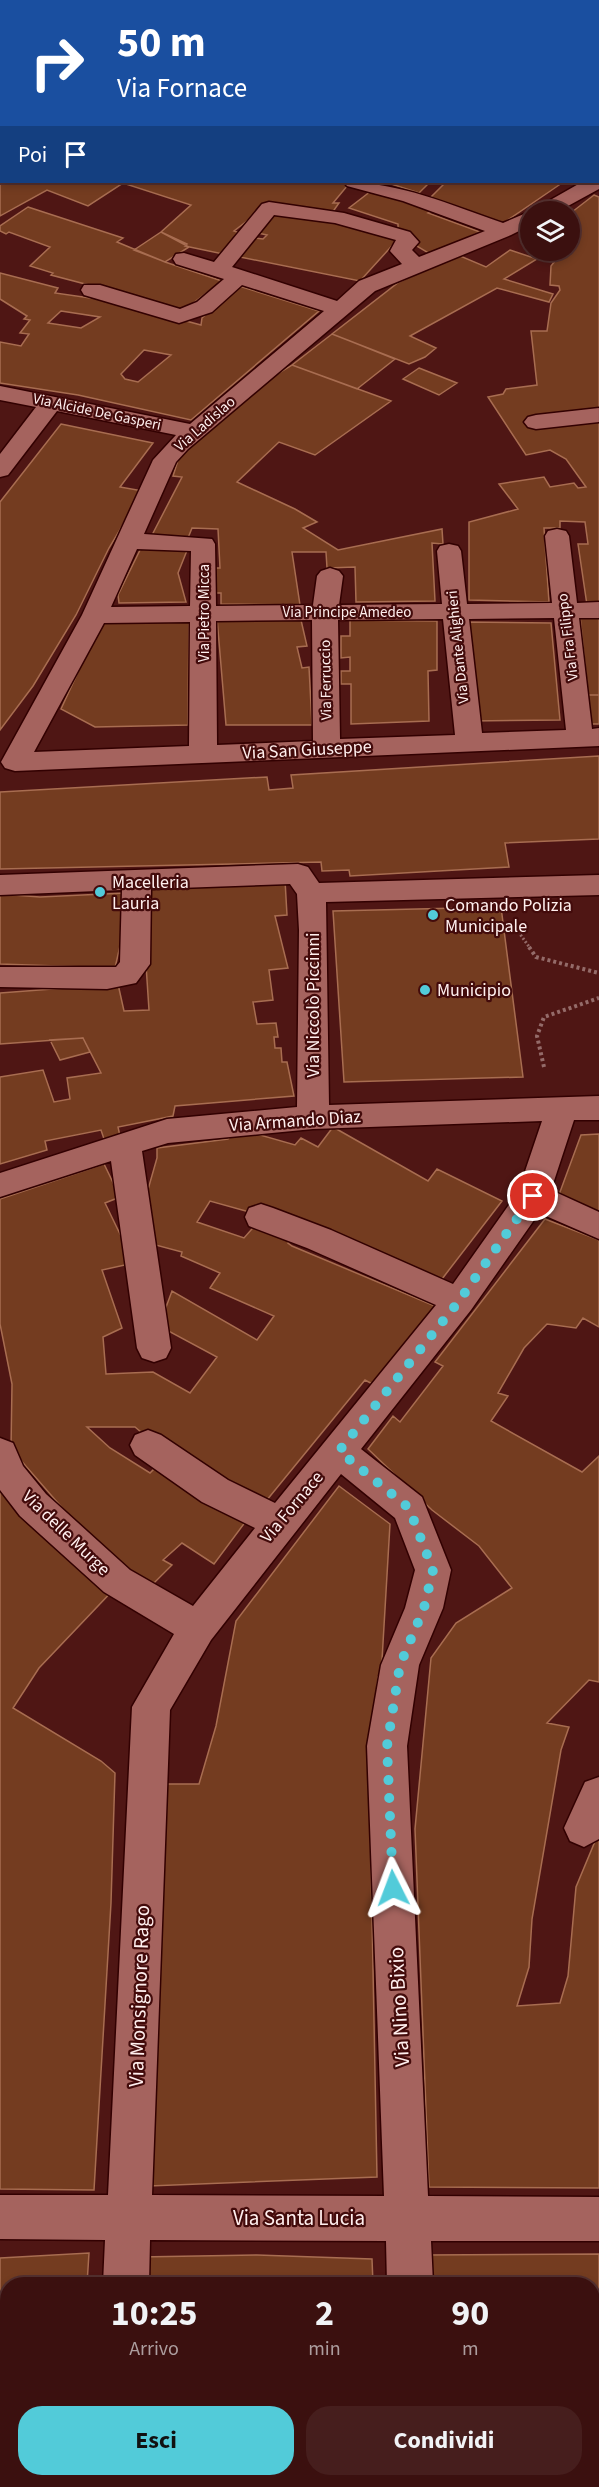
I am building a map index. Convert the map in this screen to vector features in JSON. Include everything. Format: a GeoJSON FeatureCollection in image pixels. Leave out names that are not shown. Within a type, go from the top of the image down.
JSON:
{"type":"FeatureCollection","features":[{"type":"Feature","properties":{"kind":"street"},"geometry":{"type":"LineString","coordinates":[[337,217],[359,183]]}},
{"type":"Feature","properties":{"kind":"street"},"geometry":{"type":"LineString","coordinates":[[366,183],[426,194],[504,231]]}},
{"type":"Feature","properties":{"kind":"street"},"geometry":{"type":"LineString","coordinates":[[561,201],[593,183]]}},
{"type":"Feature","properties":{"kind":"street"},"geometry":{"type":"LineString","coordinates":[[92,290],[179,316],[191,315],[200,311],[229,272],[232,256],[249,230],[269,208],[337,217],[403,236],[408,242],[401,251],[417,267]]}},
{"type":"Feature","properties":{"kind":"street","name":"Via Ladislao"},"geometry":{"type":"LineString","coordinates":[[15,762],[95,615],[165,460],[367,286],[520,223]]}},
{"type":"Feature","properties":{"kind":"street"},"geometry":{"type":"LineString","coordinates":[[184,259],[341,309]]}},
{"type":"Feature","properties":{"kind":"street","name":"Via Alcide De Gasperi"},"geometry":{"type":"LineString","coordinates":[[0,393],[195,432]]}},
{"type":"Feature","properties":{"kind":"street"},"geometry":{"type":"LineString","coordinates":[[0,470],[51,403]]}},
{"type":"Feature","properties":{"kind":"street"},"geometry":{"type":"LineString","coordinates":[[536,422],[599,415]]}},
{"type":"Feature","properties":{"kind":"street","name":"Via Fra Filippo"},"geometry":{"type":"LineString","coordinates":[[557,536],[564,610],[590,737]]}},
{"type":"Feature","properties":{"kind":"street","name":"Via Pietro Micca"},"geometry":{"type":"LineString","coordinates":[[130,541],[203,544],[205,612],[203,755]]}},
{"type":"Feature","properties":{"kind":"street","name":"Via Dante Alighieri"},"geometry":{"type":"LineString","coordinates":[[449,551],[453,611],[469,742]]}},
{"type":"Feature","properties":{"kind":"street","name":"Via Ferruccio"},"geometry":{"type":"LineString","coordinates":[[327,748],[324,613],[330,576]]}},
{"type":"Feature","properties":{"kind":"street","name":"Via Principe Amedeo"},"geometry":{"type":"LineString","coordinates":[[95,615],[205,612],[599,610]]}},
{"type":"Feature","properties":{"kind":"street","name":"Via San Giuseppe"},"geometry":{"type":"LineString","coordinates":[[15,762],[590,737]]}},
{"type":"Feature","properties":{"kind":"street"},"geometry":{"type":"LineString","coordinates":[[0,885],[298,874],[311,893],[599,885]]}},
{"type":"Feature","properties":{"kind":"street"},"geometry":{"type":"LineString","coordinates":[[0,977],[107,979],[125,976],[135,964],[137,881]]}},
{"type":"Feature","properties":{"kind":"street","name":"Via Niccolò Piccinni"},"geometry":{"type":"LineString","coordinates":[[311,893],[314,930],[313,1117]]}},
{"type":"Feature","properties":{"kind":"street","name":"Via Armando Diaz"},"geometry":{"type":"LineString","coordinates":[[0,1185],[167,1131],[313,1117],[599,1108]]}},
{"type":"Feature","properties":{"kind":"street","name":"Via Fornace"},"geometry":{"type":"LineString","coordinates":[[151,1707],[206,1616],[279,1522],[459,1301],[533,1196],[562,1110]]}},
{"type":"Feature","properties":{"kind":"street"},"geometry":{"type":"LineString","coordinates":[[125,1146],[154,1348]]}},
{"type":"Feature","properties":{"kind":"street"},"geometry":{"type":"LineString","coordinates":[[533,1196],[599,1226]]}},
{"type":"Feature","properties":{"kind":"street"},"geometry":{"type":"LineString","coordinates":[[261,1217],[319,1239],[459,1301]]}},
{"type":"Feature","properties":{"kind":"street"},"geometry":{"type":"LineString","coordinates":[[148,1445],[215,1491],[279,1522]]}},
{"type":"Feature","properties":{"kind":"street","name":"Via Nino Bixio"},"geometry":{"type":"LineString","coordinates":[[339,1451],[409,1508],[433,1570],[424,1608],[400,1665],[387,1746],[410,2277]]}},
{"type":"Feature","properties":{"kind":"street","name":"Via delle Murge"},"geometry":{"type":"LineString","coordinates":[[0,1453],[8,1474],[33,1505],[117,1581],[206,1616]]}},
{"type":"Feature","properties":{"kind":"street","name":"Via Monsignore Rago"},"geometry":{"type":"LineString","coordinates":[[126,2277],[151,1707]]}},
{"type":"Feature","properties":{"kind":"street","name":"Via Santa Lucia"},"geometry":{"type":"LineString","coordinates":[[0,2217],[599,2219]]}},
{"type":"Feature","properties":{"kind":"path"},"geometry":{"type":"LineString","coordinates":[[526,886],[517,906],[520,934],[536,957],[599,974]]}},
{"type":"Feature","properties":{"kind":"path"},"geometry":{"type":"LineString","coordinates":[[562,1110],[546,1077],[537,1036],[544,1017],[599,998]]}},
{"type":"Feature","properties":{"kind":"building"},"geometry":{"type":"Polygon","coordinates":[[[0,183],[123,183],[88,206],[47,190],[0,216],[0,183]]]}},
{"type":"Feature","properties":{"kind":"building"},"geometry":{"type":"Polygon","coordinates":[[[123,183],[339,183],[348,185],[333,203],[339,203],[332,213],[268,205],[234,231],[240,233],[223,254],[185,246],[187,244],[161,232],[191,205],[123,183]]]}},
{"type":"Feature","properties":{"kind":"building"},"geometry":{"type":"Polygon","coordinates":[[[388,183],[429,183],[419,193],[388,183]]]}},
{"type":"Feature","properties":{"kind":"building"},"geometry":{"type":"Polygon","coordinates":[[[445,183],[562,183],[536,201],[520,201],[520,212],[502,224],[430,198],[445,183]]]}},
{"type":"Feature","properties":{"kind":"building"},"geometry":{"type":"Polygon","coordinates":[[[371,191],[432,211],[428,213],[480,232],[430,254],[415,245],[419,242],[411,233],[398,229],[398,224],[349,208],[371,191]]]}},
{"type":"Feature","properties":{"kind":"building"},"geometry":{"type":"Polygon","coordinates":[[[594,195],[599,197],[599,605],[587,605],[578,544],[588,544],[585,522],[560,521],[560,528],[544,528],[549,602],[469,600],[469,522],[518,509],[499,484],[544,477],[550,487],[574,483],[578,488],[586,487],[566,459],[550,450],[526,455],[488,397],[503,394],[506,389],[537,385],[531,331],[547,331],[551,303],[560,290],[559,286],[550,285],[551,266],[555,261],[580,261],[580,206],[594,195]]]}},
{"type":"Feature","properties":{"kind":"building"},"geometry":{"type":"Polygon","coordinates":[[[28,207],[123,238],[117,242],[165,262],[222,281],[184,310],[51,275],[53,273],[30,266],[50,247],[0,231],[0,226],[28,207]]]}},
{"type":"Feature","properties":{"kind":"building"},"geometry":{"type":"Polygon","coordinates":[[[271,210],[355,226],[399,238],[360,281],[240,257],[255,238],[263,239],[267,235],[253,232],[271,210]]]}},
{"type":"Feature","properties":{"kind":"building"},"geometry":{"type":"Polygon","coordinates":[[[161,232],[189,247],[165,262],[134,250],[161,232]]]}},
{"type":"Feature","properties":{"kind":"building"},"geometry":{"type":"Polygon","coordinates":[[[510,250],[520,253],[520,261],[534,261],[504,279],[553,294],[549,302],[497,288],[410,336],[436,348],[425,357],[409,364],[332,334],[399,282],[458,255],[486,267],[510,250]]]}},
{"type":"Feature","properties":{"kind":"building"},"geometry":{"type":"Polygon","coordinates":[[[0,273],[58,288],[55,293],[90,298],[93,296],[201,325],[202,318],[239,286],[319,311],[191,420],[78,395],[0,383],[0,342],[21,346],[29,334],[20,333],[30,320],[24,319],[27,316],[0,299],[0,273]],[[61,311],[48,323],[81,328],[100,317],[61,311]],[[144,350],[121,374],[125,379],[138,382],[171,355],[144,350]]]}},
{"type":"Feature","properties":{"kind":"building"},"geometry":{"type":"Polygon","coordinates":[[[332,334],[395,359],[357,389],[292,365],[332,334]]]}},
{"type":"Feature","properties":{"kind":"building"},"geometry":{"type":"Polygon","coordinates":[[[292,365],[391,401],[315,455],[279,442],[237,482],[317,522],[303,528],[338,550],[442,529],[443,544],[432,543],[435,601],[356,602],[355,567],[327,568],[326,552],[292,552],[300,605],[221,604],[221,593],[214,593],[213,568],[220,568],[218,529],[192,528],[188,538],[151,537],[182,477],[173,476],[179,457],[272,377],[292,365]]]}},
{"type":"Feature","properties":{"kind":"building"},"geometry":{"type":"Polygon","coordinates":[[[419,368],[457,383],[439,395],[403,379],[419,368]]]}},
{"type":"Feature","properties":{"kind":"building"},"geometry":{"type":"Polygon","coordinates":[[[61,424],[153,443],[120,487],[143,491],[109,548],[76,615],[33,686],[0,730],[0,502],[61,424]]]}},
{"type":"Feature","properties":{"kind":"building"},"geometry":{"type":"Polygon","coordinates":[[[142,546],[188,548],[178,573],[186,602],[119,603],[118,595],[142,546]]]}},
{"type":"Feature","properties":{"kind":"building"},"geometry":{"type":"Polygon","coordinates":[[[580,616],[599,616],[599,695],[588,695],[580,616]]]}},
{"type":"Feature","properties":{"kind":"building"},"geometry":{"type":"Polygon","coordinates":[[[217,618],[301,620],[307,646],[297,647],[302,668],[309,667],[312,725],[226,725],[217,618]]]}},
{"type":"Feature","properties":{"kind":"building"},"geometry":{"type":"Polygon","coordinates":[[[102,620],[189,620],[188,725],[95,727],[61,709],[102,620]]]}},
{"type":"Feature","properties":{"kind":"building"},"geometry":{"type":"Polygon","coordinates":[[[350,620],[437,621],[437,670],[428,671],[429,721],[351,724],[351,684],[341,684],[341,671],[350,671],[350,657],[341,658],[341,636],[350,636],[350,620]]]}},
{"type":"Feature","properties":{"kind":"building"},"geometry":{"type":"Polygon","coordinates":[[[465,622],[551,623],[560,720],[471,721],[465,622]]]}},
{"type":"Feature","properties":{"kind":"building"},"geometry":{"type":"Polygon","coordinates":[[[588,695],[599,695],[599,724],[590,724],[588,695]]]}},
{"type":"Feature","properties":{"kind":"building"},"geometry":{"type":"Polygon","coordinates":[[[599,756],[599,839],[505,843],[509,867],[350,876],[349,870],[322,871],[321,862],[0,869],[0,792],[267,777],[269,790],[293,788],[291,775],[599,756]]]}},
{"type":"Feature","properties":{"kind":"building"},"geometry":{"type":"Polygon","coordinates":[[[285,880],[287,915],[275,916],[288,968],[269,970],[273,1000],[253,1002],[257,1024],[276,1023],[278,1037],[274,1037],[275,1048],[281,1048],[282,1062],[287,1062],[294,1096],[175,1106],[173,1116],[118,1127],[120,1136],[104,1139],[101,1130],[45,1141],[47,1150],[0,1164],[0,1077],[43,1070],[54,1102],[70,1099],[67,1078],[101,1073],[83,1038],[0,1044],[0,993],[118,984],[124,1011],[149,1010],[141,889],[285,880]]]}},
{"type":"Feature","properties":{"kind":"building"},"geometry":{"type":"Polygon","coordinates":[[[125,893],[120,946],[115,968],[0,964],[0,894],[40,897],[125,893]]]}},
{"type":"Feature","properties":{"kind":"building","name":"Municipio"},"geometry":{"type":"Polygon","coordinates":[[[501,907],[523,1077],[344,1082],[333,911],[501,907]]]}},
{"type":"Feature","properties":{"kind":"building"},"geometry":{"type":"Polygon","coordinates":[[[83,1038],[90,1052],[60,1060],[50,1040],[83,1038]]]}},
{"type":"Feature","properties":{"kind":"building"},"geometry":{"type":"Polygon","coordinates":[[[333,1127],[428,1181],[437,1169],[502,1201],[442,1279],[253,1213],[210,1201],[197,1222],[244,1238],[258,1222],[293,1237],[288,1243],[292,1246],[442,1309],[378,1387],[365,1380],[262,1506],[167,1454],[135,1427],[87,1427],[110,1448],[150,1473],[159,1464],[249,1517],[214,1564],[182,1543],[163,1560],[172,1565],[154,1583],[128,1574],[84,1533],[11,1449],[12,1384],[0,1324],[0,1199],[104,1164],[120,1197],[105,1203],[134,1263],[102,1270],[122,1328],[103,1337],[106,1374],[153,1372],[190,1393],[217,1357],[159,1326],[172,1291],[257,1340],[274,1316],[210,1288],[220,1273],[181,1256],[182,1252],[148,1243],[145,1200],[157,1158],[157,1148],[228,1139],[236,1128],[295,1145],[301,1138],[318,1147],[333,1127]]]}},
{"type":"Feature","properties":{"kind":"building"},"geometry":{"type":"Polygon","coordinates":[[[599,1134],[599,1218],[557,1200],[581,1135],[599,1134]]]}},
{"type":"Feature","properties":{"kind":"building"},"geometry":{"type":"Polygon","coordinates":[[[545,1219],[599,1240],[599,1327],[583,1318],[576,1328],[547,1324],[524,1348],[498,1393],[508,1396],[491,1421],[582,1472],[599,1456],[599,1682],[589,1680],[547,1723],[569,1727],[561,1750],[532,1919],[529,1967],[517,2006],[560,2003],[568,1976],[576,1887],[596,1839],[599,1840],[599,2188],[429,2187],[415,1829],[431,1658],[456,1623],[512,1588],[479,1546],[432,1510],[368,1449],[393,1416],[400,1422],[443,1366],[435,1362],[545,1219]]]}},
{"type":"Feature","properties":{"kind":"building"},"geometry":{"type":"Polygon","coordinates":[[[0,1480],[117,1586],[39,1668],[13,1708],[101,1761],[115,1773],[111,1903],[94,2190],[0,2189],[0,1480]]]}},
{"type":"Feature","properties":{"kind":"building"},"geometry":{"type":"Polygon","coordinates":[[[339,1486],[390,1524],[381,1677],[378,1677],[369,1761],[377,2177],[149,2186],[165,1784],[199,1784],[216,1726],[236,1621],[339,1486]]]}},
{"type":"Feature","properties":{"kind":"building"},"geometry":{"type":"Polygon","coordinates":[[[89,2253],[87,2277],[0,2277],[0,2258],[89,2253]]]}},
{"type":"Feature","properties":{"kind":"building"},"geometry":{"type":"Polygon","coordinates":[[[599,2254],[599,2277],[429,2277],[427,2255],[599,2254]]]}},
{"type":"Feature","properties":{"kind":"building"},"geometry":{"type":"Polygon","coordinates":[[[257,2255],[372,2259],[373,2277],[138,2277],[139,2257],[257,2255]]]}},
{"type":"Feature","properties":{"kind":"place","name":"Macelleria Lauria"},"geometry":{"type":"Point","coordinates":[100,892]}},
{"type":"Feature","properties":{"kind":"place","name":"Comando Polizia Municipale"},"geometry":{"type":"Point","coordinates":[433,915]}},
{"type":"Feature","properties":{"kind":"place","name":"Municipio"},"geometry":{"type":"Point","coordinates":[425,990]}},
{"type":"Feature","properties":{"kind":"route"},"geometry":{"type":"LineString","coordinates":[[393,1888],[387,1746],[400,1665],[424,1608],[433,1570],[409,1508],[339,1451],[459,1301],[533,1196]]}}]}
